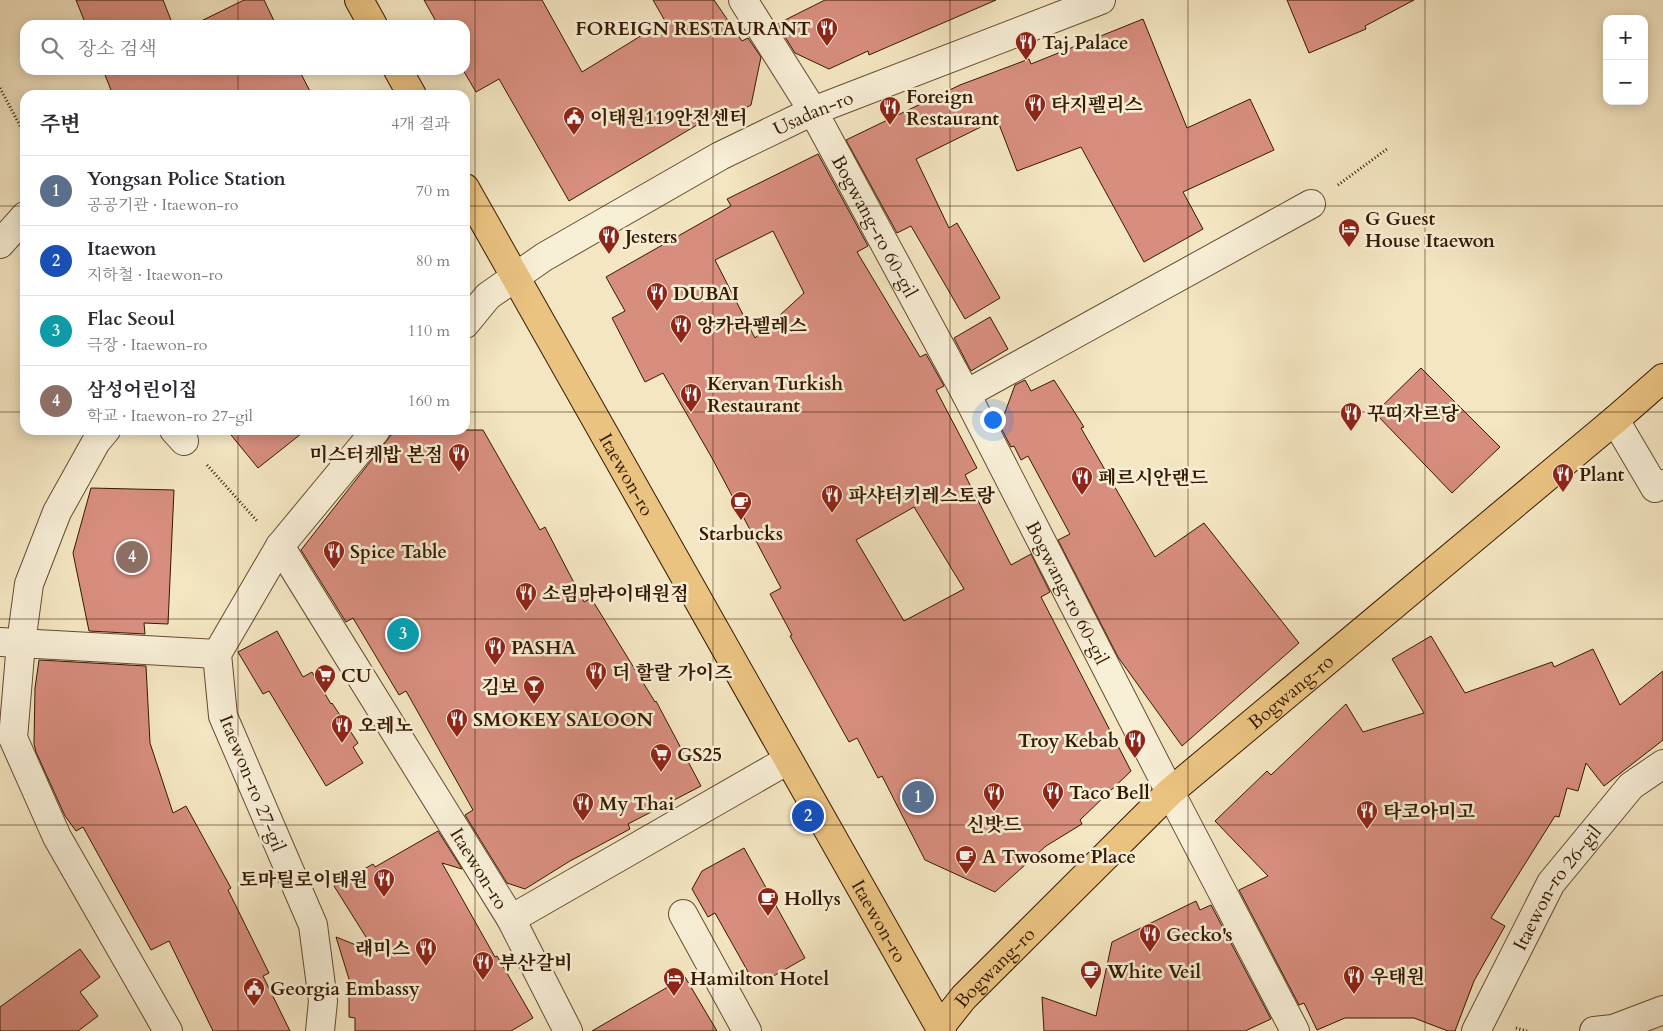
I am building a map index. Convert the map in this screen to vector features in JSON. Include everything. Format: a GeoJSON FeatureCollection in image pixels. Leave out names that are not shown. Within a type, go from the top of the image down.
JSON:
{"type":"FeatureCollection","features":[{"type":"Feature","properties":{"kind":"main road"},"geometry":{"type":"LineString","coordinates":[[358,0],[370,20]]}},
{"type":"Feature","properties":{"kind":"main road"},"geometry":{"type":"LineString","coordinates":[[401,75],[409,90]]}},
{"type":"Feature","properties":{"kind":"main road","name":"Itaewon-ro"},"geometry":{"type":"LineString","coordinates":[[470,197],[938,1030]]}},
{"type":"Feature","properties":{"kind":"main road","name":"Bogwang-ro"},"geometry":{"type":"LineString","coordinates":[[938,1030],[964,997],[1170,792],[1663,378]]}},
{"type":"Feature","properties":{"kind":"street","name":"Bogwang-ro 60-gil"},"geometry":{"type":"LineString","coordinates":[[743,0],[814,111],[966,394],[1295,1031]]}},
{"type":"Feature","properties":{"kind":"street","name":"Usadan-ro"},"geometry":{"type":"LineString","coordinates":[[516,276],[544,257],[720,156],[814,111],[1084,3]]}},
{"type":"Feature","properties":{"kind":"street"},"geometry":{"type":"LineString","coordinates":[[966,394],[1311,204]]}},
{"type":"Feature","properties":{"kind":"street"},"geometry":{"type":"LineString","coordinates":[[0,244],[20,222]]}},
{"type":"Feature","properties":{"kind":"street"},"geometry":{"type":"LineString","coordinates":[[470,318],[488,296],[516,276]]}},
{"type":"Feature","properties":{"kind":"street"},"geometry":{"type":"LineString","coordinates":[[1615,420],[1654,488],[1663,484]]}},
{"type":"Feature","properties":{"kind":"street"},"geometry":{"type":"LineString","coordinates":[[102,435],[96,442],[57,512],[29,584],[11,643],[13,738],[57,837],[168,1031]]}},
{"type":"Feature","properties":{"kind":"street"},"geometry":{"type":"LineString","coordinates":[[11,643],[218,654],[280,546],[372,435]]}},
{"type":"Feature","properties":{"kind":"street","name":"Itaewon-ro"},"geometry":{"type":"LineString","coordinates":[[280,546],[512,919],[788,760]]}},
{"type":"Feature","properties":{"kind":"street","name":"Itaewon-ro 27-gil"},"geometry":{"type":"LineString","coordinates":[[218,654],[223,716],[313,926],[323,1001],[320,1031]]}},
{"type":"Feature","properties":{"kind":"street","name":"Itaewon-ro 26-gil"},"geometry":{"type":"LineString","coordinates":[[1476,1031],[1550,883],[1631,786],[1663,764]]}},
{"type":"Feature","properties":{"kind":"street"},"geometry":{"type":"LineString","coordinates":[[683,914],[747,1031]]}},
{"type":"Feature","properties":{"kind":"street"},"geometry":{"type":"LineString","coordinates":[[512,919],[568,1031]]}},
{"type":"Feature","properties":{"kind":"street"},"geometry":{"type":"LineString","coordinates":[[1607,1030],[1663,1010]]}},
{"type":"Feature","properties":{"kind":"path"},"geometry":{"type":"LineString","coordinates":[[0,88],[20,126]]}},
{"type":"Feature","properties":{"kind":"path"},"geometry":{"type":"LineString","coordinates":[[1311,204],[1387,149]]}},
{"type":"Feature","properties":{"kind":"path"},"geometry":{"type":"LineString","coordinates":[[179,435],[280,546]]}},
{"type":"Feature","properties":{"kind":"building"},"geometry":{"type":"Polygon","coordinates":[[[76,0],[163,0],[171,20],[84,20],[76,0]]]}},
{"type":"Feature","properties":{"kind":"building"},"geometry":{"type":"Polygon","coordinates":[[[244,0],[264,0],[274,20],[203,20],[244,0]]]}},
{"type":"Feature","properties":{"kind":"building"},"geometry":{"type":"Polygon","coordinates":[[[424,0],[542,0],[582,72],[665,21],[653,0],[714,0],[742,41],[748,38],[761,57],[751,105],[724,120],[719,112],[569,201],[499,79],[476,92],[466,75],[470,75],[470,20],[435,20],[424,0]]]}},
{"type":"Feature","properties":{"kind":"building"},"geometry":{"type":"Polygon","coordinates":[[[825,0],[996,0],[869,55],[868,51],[829,69],[795,53],[777,24],[825,0]]]}},
{"type":"Feature","properties":{"kind":"building"},"geometry":{"type":"Polygon","coordinates":[[[1287,0],[1414,0],[1365,26],[1366,29],[1309,53],[1287,0]]]}},
{"type":"Feature","properties":{"kind":"building"},"geometry":{"type":"Polygon","coordinates":[[[1143,19],[1187,128],[1250,99],[1274,150],[1183,192],[1203,229],[1144,262],[1081,147],[1017,171],[997,119],[916,159],[949,228],[957,223],[1000,298],[965,319],[911,226],[897,233],[846,140],[960,85],[1029,59],[1031,64],[1143,19]]]}},
{"type":"Feature","properties":{"kind":"building"},"geometry":{"type":"Polygon","coordinates":[[[105,75],[302,75],[309,90],[111,90],[105,75]]]}},
{"type":"Feature","properties":{"kind":"building"},"geometry":{"type":"Polygon","coordinates":[[[818,154],[868,246],[857,252],[920,357],[926,354],[944,386],[936,390],[977,468],[965,475],[1011,565],[1031,554],[1050,592],[1041,597],[1131,771],[1080,820],[1082,824],[1046,846],[995,892],[925,860],[882,776],[878,778],[857,738],[849,742],[790,636],[792,635],[770,594],[781,588],[712,458],[663,373],[645,382],[612,318],[625,311],[606,277],[731,206],[727,199],[818,154]],[[773,231],[715,260],[755,338],[804,293],[773,231]],[[914,507],[856,540],[904,621],[964,589],[914,507]]]}},
{"type":"Feature","properties":{"kind":"building"},"geometry":{"type":"Polygon","coordinates":[[[990,317],[1008,349],[971,371],[954,338],[990,317]]]}},
{"type":"Feature","properties":{"kind":"building"},"geometry":{"type":"Polygon","coordinates":[[[1421,368],[1500,447],[1452,493],[1375,413],[1421,368]]]}},
{"type":"Feature","properties":{"kind":"building"},"geometry":{"type":"Polygon","coordinates":[[[1025,380],[1031,391],[1054,380],[1084,427],[1081,428],[1155,557],[1204,523],[1299,643],[1182,746],[1118,657],[1058,540],[1070,534],[1028,456],[1021,460],[1014,446],[1011,447],[1000,426],[1015,385],[1025,380]]]}},
{"type":"Feature","properties":{"kind":"building"},"geometry":{"type":"Polygon","coordinates":[[[470,430],[483,430],[540,530],[545,527],[584,602],[591,598],[656,701],[701,786],[628,824],[630,829],[570,861],[525,889],[507,883],[465,815],[473,810],[406,691],[399,695],[353,618],[346,622],[301,550],[391,435],[470,435],[470,430]]]}},
{"type":"Feature","properties":{"kind":"building"},"geometry":{"type":"Polygon","coordinates":[[[231,435],[300,435],[258,468],[231,435]]]}},
{"type":"Feature","properties":{"kind":"building"},"geometry":{"type":"Polygon","coordinates":[[[91,488],[174,490],[168,624],[144,623],[145,634],[89,631],[73,553],[91,488]]]}},
{"type":"Feature","properties":{"kind":"building"},"geometry":{"type":"Polygon","coordinates":[[[277,631],[303,677],[312,672],[358,743],[353,747],[363,763],[326,786],[269,691],[263,694],[238,652],[277,631]]]}},
{"type":"Feature","properties":{"kind":"building"},"geometry":{"type":"Polygon","coordinates":[[[1431,636],[1465,693],[1552,662],[1554,667],[1593,649],[1620,705],[1663,671],[1663,740],[1604,786],[1586,763],[1578,791],[1567,788],[1559,817],[1555,816],[1491,918],[1505,926],[1474,981],[1455,1031],[1448,1031],[1414,1018],[1345,1018],[1317,1030],[1304,1003],[1299,1005],[1239,890],[1268,876],[1215,821],[1267,771],[1271,775],[1346,704],[1363,732],[1424,713],[1392,659],[1431,636]]]}},
{"type":"Feature","properties":{"kind":"building"},"geometry":{"type":"Polygon","coordinates":[[[39,660],[146,666],[150,743],[173,813],[186,806],[231,888],[228,890],[269,973],[263,976],[290,1031],[213,1031],[169,941],[151,950],[83,827],[76,831],[65,816],[36,752],[34,744],[35,688],[39,660]]]}},
{"type":"Feature","properties":{"kind":"building"},"geometry":{"type":"Polygon","coordinates":[[[438,831],[462,869],[442,863],[495,957],[497,956],[533,1018],[511,1031],[355,1031],[355,1018],[349,1017],[349,979],[336,937],[376,953],[334,886],[373,864],[375,867],[438,831]]]}},
{"type":"Feature","properties":{"kind":"building","name":"Hollys"},"geometry":{"type":"Polygon","coordinates":[[[744,848],[805,958],[756,986],[715,913],[708,917],[692,889],[702,871],[744,848]]]}},
{"type":"Feature","properties":{"kind":"building"},"geometry":{"type":"Polygon","coordinates":[[[1196,901],[1200,910],[1211,905],[1271,1019],[1245,1031],[1044,1031],[1042,997],[1096,1016],[1112,942],[1196,901]]]}},
{"type":"Feature","properties":{"kind":"building"},"geometry":{"type":"Polygon","coordinates":[[[80,949],[100,977],[80,992],[98,1016],[78,1031],[0,1031],[0,1007],[80,949]]]}},
{"type":"Feature","properties":{"kind":"building","name":"Hamilton Hotel"},"geometry":{"type":"Polygon","coordinates":[[[685,977],[717,1031],[592,1031],[685,977]]]}},
{"type":"Feature","properties":{"kind":"place","name":"FOREIGN RESTAURANT"},"geometry":{"type":"Point","coordinates":[827,47]}},
{"type":"Feature","properties":{"kind":"place","name":"Taj Palace"},"geometry":{"type":"Point","coordinates":[1026,61]}},
{"type":"Feature","properties":{"kind":"place","name":"타지펠리스"},"geometry":{"type":"Point","coordinates":[1035,123]}},
{"type":"Feature","properties":{"kind":"place","name":"Foreign Restaurant"},"geometry":{"type":"Point","coordinates":[890,126]}},
{"type":"Feature","properties":{"kind":"place","name":"이태원119안전센터"},"geometry":{"type":"Point","coordinates":[574,136]}},
{"type":"Feature","properties":{"kind":"place","name":"G Guest House Itaewon"},"geometry":{"type":"Point","coordinates":[1349,248]}},
{"type":"Feature","properties":{"kind":"place","name":"Jesters"},"geometry":{"type":"Point","coordinates":[609,255]}},
{"type":"Feature","properties":{"kind":"place","name":"DUBAI"},"geometry":{"type":"Point","coordinates":[657,312]}},
{"type":"Feature","properties":{"kind":"place","name":"앙카라펠레스"},"geometry":{"type":"Point","coordinates":[681,344]}},
{"type":"Feature","properties":{"kind":"place","name":"Kervan Turkish Restaurant"},"geometry":{"type":"Point","coordinates":[691,413]}},
{"type":"Feature","properties":{"kind":"place","name":"꾸띠자르당"},"geometry":{"type":"Point","coordinates":[1351,432]}},
{"type":"Feature","properties":{"kind":"place","name":"미스터케밥 본점"},"geometry":{"type":"Point","coordinates":[459,473]}},
{"type":"Feature","properties":{"kind":"place","name":"Plant"},"geometry":{"type":"Point","coordinates":[1563,493]}},
{"type":"Feature","properties":{"kind":"place","name":"페르시안랜드"},"geometry":{"type":"Point","coordinates":[1082,496]}},
{"type":"Feature","properties":{"kind":"place","name":"파샤터키레스토랑"},"geometry":{"type":"Point","coordinates":[832,514]}},
{"type":"Feature","properties":{"kind":"place","name":"Starbucks"},"geometry":{"type":"Point","coordinates":[741,521]}},
{"type":"Feature","properties":{"kind":"place","name":"삼성어린이집"},"geometry":{"type":"Point","coordinates":[132,557]}},
{"type":"Feature","properties":{"kind":"place","name":"Spice Table"},"geometry":{"type":"Point","coordinates":[334,570]}},
{"type":"Feature","properties":{"kind":"place","name":"소림마라이태원점"},"geometry":{"type":"Point","coordinates":[526,612]}},
{"type":"Feature","properties":{"kind":"place","name":"Flac Seoul"},"geometry":{"type":"Point","coordinates":[403,634]}},
{"type":"Feature","properties":{"kind":"place","name":"PASHA"},"geometry":{"type":"Point","coordinates":[495,666]}},
{"type":"Feature","properties":{"kind":"place","name":"더 할랄 가이즈"},"geometry":{"type":"Point","coordinates":[596,691]}},
{"type":"Feature","properties":{"kind":"place","name":"CU"},"geometry":{"type":"Point","coordinates":[325,694]}},
{"type":"Feature","properties":{"kind":"place","name":"김보"},"geometry":{"type":"Point","coordinates":[534,705]}},
{"type":"Feature","properties":{"kind":"place","name":"SMOKEY SALOON"},"geometry":{"type":"Point","coordinates":[457,738]}},
{"type":"Feature","properties":{"kind":"place","name":"오레노"},"geometry":{"type":"Point","coordinates":[342,744]}},
{"type":"Feature","properties":{"kind":"place","name":"Troy Kebab"},"geometry":{"type":"Point","coordinates":[1135,759]}},
{"type":"Feature","properties":{"kind":"place","name":"GS25"},"geometry":{"type":"Point","coordinates":[661,773]}},
{"type":"Feature","properties":{"kind":"place","name":"Yongsan Police Station"},"geometry":{"type":"Point","coordinates":[918,797]}},
{"type":"Feature","properties":{"kind":"place","name":"Taco Bell"},"geometry":{"type":"Point","coordinates":[1053,811]}},
{"type":"Feature","properties":{"kind":"place","name":"신밧드"},"geometry":{"type":"Point","coordinates":[994,812]}},
{"type":"Feature","properties":{"kind":"place","name":"Itaewon"},"geometry":{"type":"Point","coordinates":[808,816]}},
{"type":"Feature","properties":{"kind":"place","name":"My Thai"},"geometry":{"type":"Point","coordinates":[583,822]}},
{"type":"Feature","properties":{"kind":"place","name":"타코아미고"},"geometry":{"type":"Point","coordinates":[1367,830]}},
{"type":"Feature","properties":{"kind":"place","name":"A Twosome Place"},"geometry":{"type":"Point","coordinates":[966,875]}},
{"type":"Feature","properties":{"kind":"place","name":"토마틸로이태원"},"geometry":{"type":"Point","coordinates":[384,898]}},
{"type":"Feature","properties":{"kind":"place","name":"Hollys"},"geometry":{"type":"Point","coordinates":[768,917]}},
{"type":"Feature","properties":{"kind":"place","name":"Gecko's"},"geometry":{"type":"Point","coordinates":[1150,953]}},
{"type":"Feature","properties":{"kind":"place","name":"래미스"},"geometry":{"type":"Point","coordinates":[426,967]}},
{"type":"Feature","properties":{"kind":"place","name":"부산갈비"},"geometry":{"type":"Point","coordinates":[483,981]}},
{"type":"Feature","properties":{"kind":"place","name":"White Veil"},"geometry":{"type":"Point","coordinates":[1091,990]}},
{"type":"Feature","properties":{"kind":"place","name":"우태원"},"geometry":{"type":"Point","coordinates":[1354,995]}},
{"type":"Feature","properties":{"kind":"place","name":"Hamilton Hotel"},"geometry":{"type":"Point","coordinates":[674,997]}},
{"type":"Feature","properties":{"kind":"place","name":"Georgia Embassy"},"geometry":{"type":"Point","coordinates":[254,1007]}}]}
